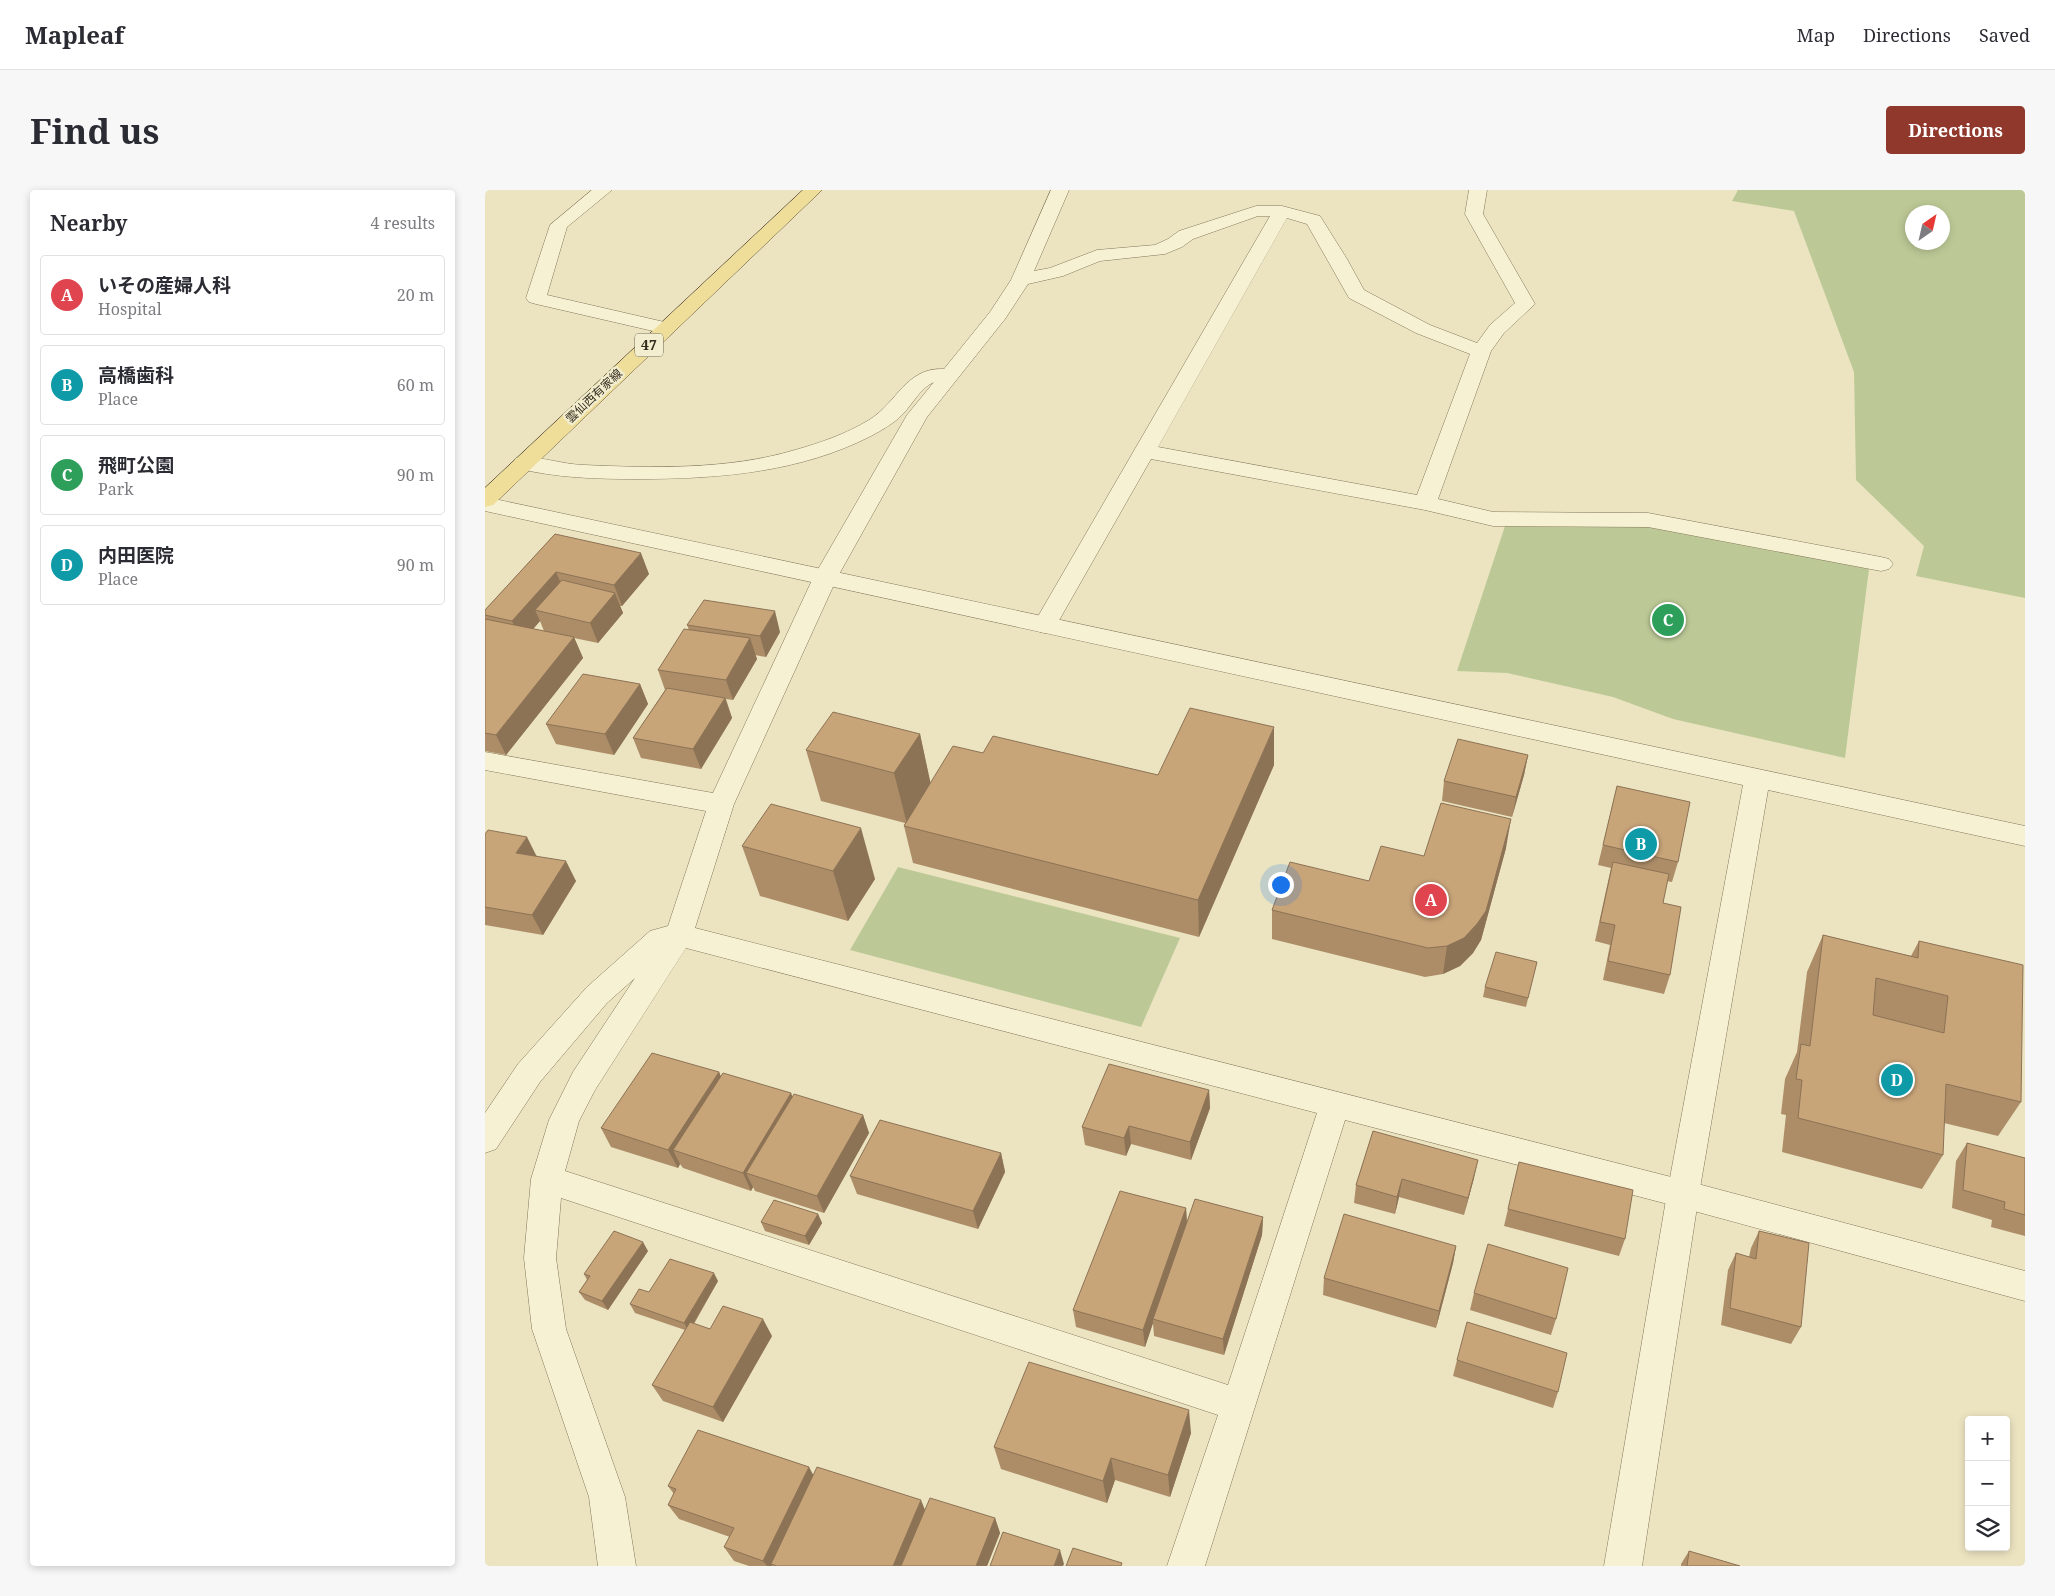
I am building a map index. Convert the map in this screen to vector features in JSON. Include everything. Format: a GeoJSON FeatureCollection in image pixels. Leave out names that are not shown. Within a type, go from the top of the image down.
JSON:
{"type":"FeatureCollection","features":[{"type":"Feature","properties":{"kind":"main road","name":"雲仙西有家線"},"geometry":{"type":"LineString","coordinates":[[485,500],[813,190]]}},
{"type":"Feature","properties":{"kind":"street"},"geometry":{"type":"LineString","coordinates":[[603,190],[559,225],[535,298],[666,328]]}},
{"type":"Feature","properties":{"kind":"street"},"geometry":{"type":"LineString","coordinates":[[617,1566],[607,1497],[549,1329],[540,1258],[547,1179],[564,1120],[583,1081],[679,935],[721,804],[825,578],[919,415],[998,315],[1021,280],[1060,190]]}},
{"type":"Feature","properties":{"kind":"street"},"geometry":{"type":"LineString","coordinates":[[1425,503],[1481,351],[1497,329],[1525,304],[1474,214],[1479,190]]}},
{"type":"Feature","properties":{"kind":"street"},"geometry":{"type":"LineString","coordinates":[[1021,280],[1056,272],[1097,256],[1158,250],[1175,243],[1186,235],[1256,211],[1282,211],[1314,220],[1338,259],[1356,294],[1423,329],[1481,351]]}},
{"type":"Feature","properties":{"kind":"street"},"geometry":{"type":"LineString","coordinates":[[1045,625],[1282,211]]}},
{"type":"Feature","properties":{"kind":"street"},"geometry":{"type":"LineString","coordinates":[[523,463],[579,471],[678,473],[750,468],[807,454],[853,437],[885,418],[899,406],[915,384],[923,378],[931,375],[950,376]]}},
{"type":"Feature","properties":{"kind":"street"},"geometry":{"type":"LineString","coordinates":[[1143,452],[1425,503],[1493,519],[1648,520],[1881,564]]}},
{"type":"Feature","properties":{"kind":"street"},"geometry":{"type":"LineString","coordinates":[[485,504],[2025,836]]}},
{"type":"Feature","properties":{"kind":"street"},"geometry":{"type":"LineString","coordinates":[[485,761],[721,804]]}},
{"type":"Feature","properties":{"kind":"street"},"geometry":{"type":"LineString","coordinates":[[1623,1566],[1683,1194],[1757,777]]}},
{"type":"Feature","properties":{"kind":"street"},"geometry":{"type":"LineString","coordinates":[[485,1139],[529,1073],[597,995],[659,939],[679,935],[1683,1194],[2025,1286]]}},
{"type":"Feature","properties":{"kind":"street"},"geometry":{"type":"LineString","coordinates":[[1186,1566],[1335,1104]]}},
{"type":"Feature","properties":{"kind":"street"},"geometry":{"type":"LineString","coordinates":[[547,1179],[1239,1405]]}},
{"type":"Feature","properties":{"kind":"green space"},"geometry":{"type":"Polygon","coordinates":[[[1738,190],[2025,190],[2025,598],[1916,576],[1924,546],[1856,480],[1854,372],[1794,211],[1732,201],[1738,190]]]}},
{"type":"Feature","properties":{"kind":"green space"},"geometry":{"type":"Polygon","coordinates":[[[1505,526],[1647,526],[1869,569],[1845,758],[1673,719],[1613,697],[1507,673],[1457,671],[1505,526]]]}},
{"type":"Feature","properties":{"kind":"green space"},"geometry":{"type":"Polygon","coordinates":[[[898,867],[1180,938],[1141,1027],[850,950],[898,867]]]}},
{"type":"Feature","properties":{"kind":"building"},"geometry":{"type":"Polygon","coordinates":[[[555,534],[641,553],[614,585],[556,572],[512,621],[485,615],[485,610],[555,534]]]}},
{"type":"Feature","properties":{"kind":"building"},"geometry":{"type":"Polygon","coordinates":[[[562,580],[615,593],[590,623],[535,610],[562,580]]]}},
{"type":"Feature","properties":{"kind":"building"},"geometry":{"type":"Polygon","coordinates":[[[704,600],[775,611],[760,636],[687,625],[704,600]]]}},
{"type":"Feature","properties":{"kind":"building"},"geometry":{"type":"Polygon","coordinates":[[[485,619],[574,637],[496,735],[485,733],[485,619]]]}},
{"type":"Feature","properties":{"kind":"building"},"geometry":{"type":"Polygon","coordinates":[[[684,629],[750,638],[726,680],[658,670],[684,629]]]}},
{"type":"Feature","properties":{"kind":"building"},"geometry":{"type":"Polygon","coordinates":[[[583,674],[640,684],[605,734],[546,724],[583,674]]]}},
{"type":"Feature","properties":{"kind":"building"},"geometry":{"type":"Polygon","coordinates":[[[667,688],[725,698],[693,749],[633,738],[667,688]]]}},
{"type":"Feature","properties":{"kind":"building"},"geometry":{"type":"Polygon","coordinates":[[[1190,708],[1274,727],[1198,900],[904,826],[953,746],[983,753],[993,736],[1158,775],[1190,708]]]}},
{"type":"Feature","properties":{"kind":"building"},"geometry":{"type":"Polygon","coordinates":[[[833,712],[920,734],[894,773],[806,750],[833,712]]]}},
{"type":"Feature","properties":{"kind":"building"},"geometry":{"type":"Polygon","coordinates":[[[1458,739],[1528,755],[1516,797],[1444,781],[1458,739]]]}},
{"type":"Feature","properties":{"kind":"building"},"geometry":{"type":"Polygon","coordinates":[[[1617,786],[1690,802],[1678,862],[1603,845],[1617,786]]]}},
{"type":"Feature","properties":{"kind":"building"},"geometry":{"type":"Polygon","coordinates":[[[1441,803],[1511,819],[1486,911],[1464,938],[1447,946],[1428,948],[1272,910],[1290,862],[1369,881],[1381,846],[1424,856],[1441,803]]]}},
{"type":"Feature","properties":{"kind":"building"},"geometry":{"type":"Polygon","coordinates":[[[771,804],[861,828],[833,871],[742,846],[771,804]]]}},
{"type":"Feature","properties":{"kind":"building"},"geometry":{"type":"Polygon","coordinates":[[[488,830],[527,837],[516,853],[566,861],[532,915],[485,907],[485,834],[488,830]]]}},
{"type":"Feature","properties":{"kind":"building"},"geometry":{"type":"Polygon","coordinates":[[[1613,862],[1669,874],[1663,903],[1681,907],[1670,975],[1608,961],[1615,925],[1600,922],[1613,862]]]}},
{"type":"Feature","properties":{"kind":"building"},"geometry":{"type":"Polygon","coordinates":[[[1823,935],[1918,958],[1919,941],[2023,965],[2021,1102],[1946,1084],[1943,1155],[1798,1118],[1802,1080],[1796,1079],[1801,1044],[1810,1046],[1823,935]],[[1876,978],[1873,1015],[1944,1033],[1948,996],[1876,978]]]}},
{"type":"Feature","properties":{"kind":"building"},"geometry":{"type":"Polygon","coordinates":[[[1496,952],[1537,962],[1528,998],[1485,987],[1496,952]]]}},
{"type":"Feature","properties":{"kind":"building"},"geometry":{"type":"Polygon","coordinates":[[[652,1053],[719,1072],[668,1150],[601,1128],[652,1053]]]}},
{"type":"Feature","properties":{"kind":"building"},"geometry":{"type":"Polygon","coordinates":[[[1109,1064],[1209,1090],[1190,1142],[1129,1126],[1124,1138],[1082,1127],[1109,1064]]]}},
{"type":"Feature","properties":{"kind":"building"},"geometry":{"type":"Polygon","coordinates":[[[723,1073],[791,1093],[743,1173],[673,1150],[723,1073]]]}},
{"type":"Feature","properties":{"kind":"building"},"geometry":{"type":"Polygon","coordinates":[[[794,1094],[863,1115],[817,1196],[746,1173],[794,1094]]]}},
{"type":"Feature","properties":{"kind":"building"},"geometry":{"type":"Polygon","coordinates":[[[880,1120],[1001,1153],[973,1211],[850,1176],[880,1120]]]}},
{"type":"Feature","properties":{"kind":"building"},"geometry":{"type":"Polygon","coordinates":[[[1373,1131],[1478,1160],[1468,1198],[1402,1179],[1397,1197],[1356,1185],[1373,1131]]]}},
{"type":"Feature","properties":{"kind":"building"},"geometry":{"type":"Polygon","coordinates":[[[1967,1143],[2025,1158],[2025,1215],[2004,1209],[2005,1202],[1963,1190],[1967,1143]]]}},
{"type":"Feature","properties":{"kind":"building"},"geometry":{"type":"Polygon","coordinates":[[[1519,1162],[1633,1190],[1625,1239],[1508,1209],[1519,1162]]]}},
{"type":"Feature","properties":{"kind":"building"},"geometry":{"type":"Polygon","coordinates":[[[1120,1191],[1186,1208],[1143,1330],[1073,1310],[1120,1191]]]}},
{"type":"Feature","properties":{"kind":"building"},"geometry":{"type":"Polygon","coordinates":[[[1195,1199],[1263,1217],[1223,1339],[1153,1319],[1195,1199]]]}},
{"type":"Feature","properties":{"kind":"building"},"geometry":{"type":"Polygon","coordinates":[[[774,1200],[818,1214],[805,1236],[761,1222],[774,1200]]]}},
{"type":"Feature","properties":{"kind":"building"},"geometry":{"type":"Polygon","coordinates":[[[1344,1214],[1456,1246],[1439,1311],[1324,1278],[1344,1214]]]}},
{"type":"Feature","properties":{"kind":"building"},"geometry":{"type":"Polygon","coordinates":[[[614,1231],[643,1242],[602,1301],[579,1292],[590,1276],[584,1274],[614,1231]]]}},
{"type":"Feature","properties":{"kind":"building"},"geometry":{"type":"Polygon","coordinates":[[[1759,1231],[1809,1243],[1801,1327],[1730,1308],[1736,1253],[1756,1259],[1759,1231]]]}},
{"type":"Feature","properties":{"kind":"building"},"geometry":{"type":"Polygon","coordinates":[[[1488,1244],[1568,1268],[1556,1319],[1474,1293],[1488,1244]]]}},
{"type":"Feature","properties":{"kind":"building"},"geometry":{"type":"Polygon","coordinates":[[[670,1259],[714,1273],[684,1323],[630,1304],[639,1289],[649,1292],[670,1259]]]}},
{"type":"Feature","properties":{"kind":"building"},"geometry":{"type":"Polygon","coordinates":[[[723,1306],[763,1319],[713,1407],[652,1385],[690,1322],[710,1329],[723,1306]]]}},
{"type":"Feature","properties":{"kind":"building"},"geometry":{"type":"Polygon","coordinates":[[[1467,1322],[1567,1353],[1558,1392],[1457,1360],[1467,1322]]]}},
{"type":"Feature","properties":{"kind":"building"},"geometry":{"type":"Polygon","coordinates":[[[1029,1362],[1189,1410],[1168,1475],[1111,1458],[1103,1481],[994,1447],[1029,1362]]]}},
{"type":"Feature","properties":{"kind":"building"},"geometry":{"type":"Polygon","coordinates":[[[698,1430],[809,1467],[763,1561],[724,1547],[734,1528],[668,1505],[676,1489],[668,1486],[698,1430]]]}},
{"type":"Feature","properties":{"kind":"building"},"geometry":{"type":"Polygon","coordinates":[[[817,1467],[921,1500],[893,1566],[777,1566],[771,1564],[817,1467]]]}},
{"type":"Feature","properties":{"kind":"building"},"geometry":{"type":"Polygon","coordinates":[[[930,1498],[995,1518],[976,1566],[901,1566],[930,1498]]]}},
{"type":"Feature","properties":{"kind":"building"},"geometry":{"type":"Polygon","coordinates":[[[1003,1532],[1060,1550],[1054,1566],[990,1566],[1003,1532]]]}},
{"type":"Feature","properties":{"kind":"building"},"geometry":{"type":"Polygon","coordinates":[[[1073,1548],[1122,1563],[1121,1566],[1066,1566],[1073,1548]]]}},
{"type":"Feature","properties":{"kind":"building"},"geometry":{"type":"Polygon","coordinates":[[[1689,1551],[1740,1566],[1687,1566],[1689,1551]]]}},
{"type":"Feature","properties":{"kind":"place","name":"飛町公園"},"geometry":{"type":"Point","coordinates":[1668,620]}},
{"type":"Feature","properties":{"kind":"place","name":"高橋歯科"},"geometry":{"type":"Point","coordinates":[1641,844]}},
{"type":"Feature","properties":{"kind":"place","name":"いその産婦人科"},"geometry":{"type":"Point","coordinates":[1431,900]}},
{"type":"Feature","properties":{"kind":"place","name":"内田医院"},"geometry":{"type":"Point","coordinates":[1897,1080]}}]}
